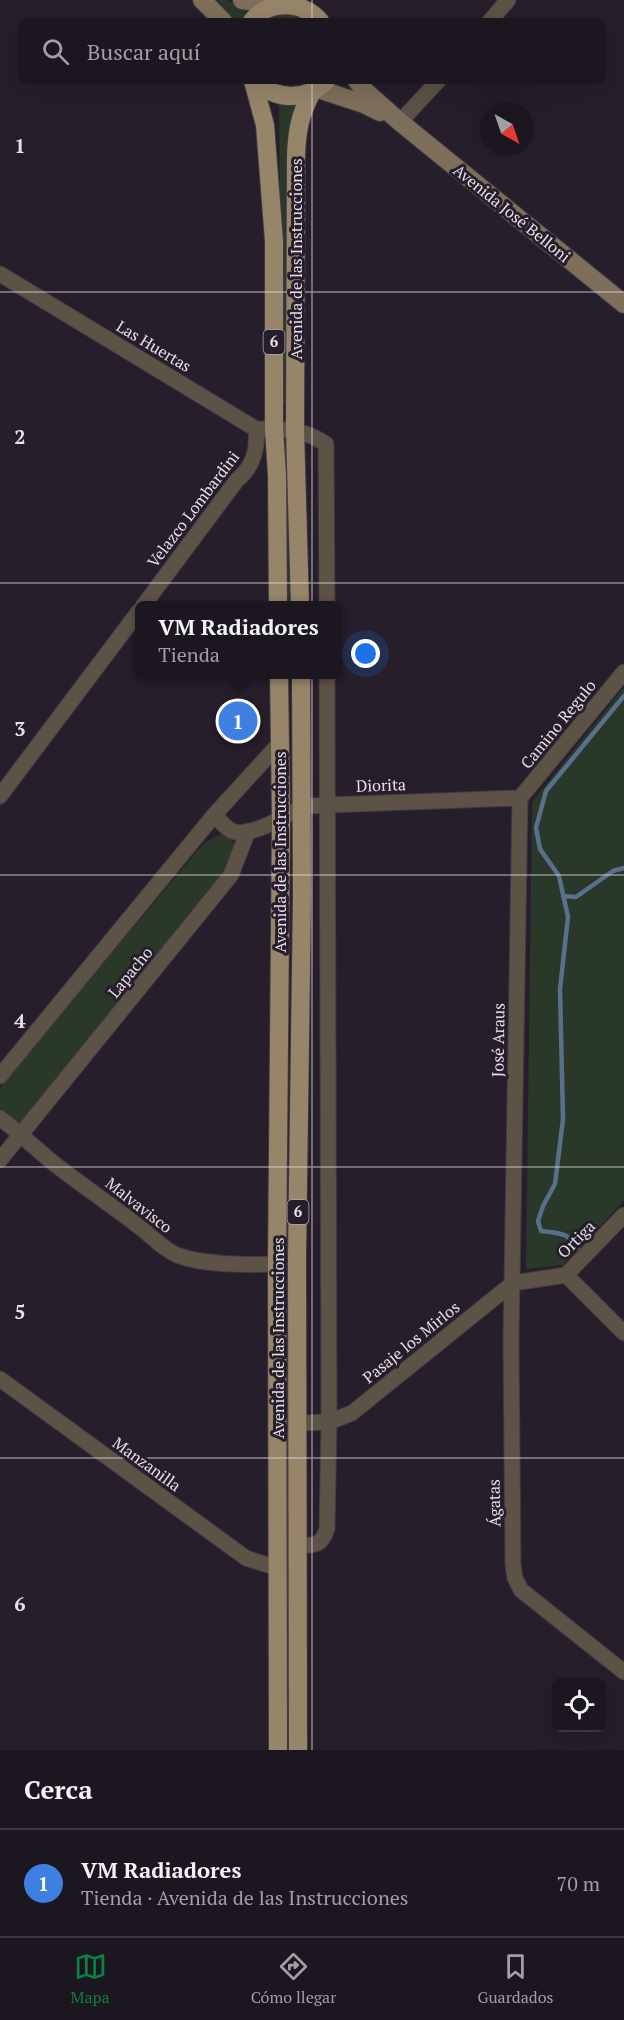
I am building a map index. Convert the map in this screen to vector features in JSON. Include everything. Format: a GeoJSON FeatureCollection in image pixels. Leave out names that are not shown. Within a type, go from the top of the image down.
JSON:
{"type":"FeatureCollection","features":[{"type":"Feature","properties":{"kind":"main road"},"geometry":{"type":"LineString","coordinates":[[311,0],[319,18]]}},
{"type":"Feature","properties":{"kind":"main road"},"geometry":{"type":"LineString","coordinates":[[254,18],[275,2],[305,7],[318,18]]}},
{"type":"Feature","properties":{"kind":"main road","name":"Avenida de las Instrucciones"},"geometry":{"type":"LineString","coordinates":[[256,84],[265,125],[274,241],[265,429],[277,476],[278,601]]}},
{"type":"Feature","properties":{"kind":"main road","name":"Avenida José Belloni"},"geometry":{"type":"LineString","coordinates":[[258,84],[276,95],[296,97],[319,87]]}},
{"type":"Feature","properties":{"kind":"main road","name":"Avenida de las Instrucciones"},"geometry":{"type":"LineString","coordinates":[[300,601],[295,430],[297,135],[302,110],[319,87]]}},
{"type":"Feature","properties":{"kind":"main road","name":"Avenida de las Instrucciones"},"geometry":{"type":"LineString","coordinates":[[278,1750],[277,1264],[281,820],[279,679]]}},
{"type":"Feature","properties":{"kind":"main road","name":"Avenida de las Instrucciones"},"geometry":{"type":"LineString","coordinates":[[298,1750],[297,1422],[301,679]]}},
{"type":"Feature","properties":{"kind":"street"},"geometry":{"type":"LineString","coordinates":[[202,0],[220,18]]}},
{"type":"Feature","properties":{"kind":"street"},"geometry":{"type":"LineString","coordinates":[[242,0],[253,3],[275,2]]}},
{"type":"Feature","properties":{"kind":"street"},"geometry":{"type":"LineString","coordinates":[[493,18],[508,0]]}},
{"type":"Feature","properties":{"kind":"street","name":"Avenida José Belloni"},"geometry":{"type":"LineString","coordinates":[[359,84],[365,92],[400,122],[624,304]]}},
{"type":"Feature","properties":{"kind":"street"},"geometry":{"type":"LineString","coordinates":[[400,122],[435,84]]}},
{"type":"Feature","properties":{"kind":"street","name":"Avenida José Belloni"},"geometry":{"type":"LineString","coordinates":[[319,87],[364,104],[400,122]]}},
{"type":"Feature","properties":{"kind":"street","name":"Las Huertas"},"geometry":{"type":"LineString","coordinates":[[0,274],[265,429],[295,430]]}},
{"type":"Feature","properties":{"kind":"street","name":"Velazco Lombardini"},"geometry":{"type":"LineString","coordinates":[[147,601],[237,480],[246,473],[265,429]]}},
{"type":"Feature","properties":{"kind":"street"},"geometry":{"type":"LineString","coordinates":[[295,430],[312,435],[326,444],[327,601]]}},
{"type":"Feature","properties":{"kind":"street"},"geometry":{"type":"LineString","coordinates":[[0,796],[135,616]]}},
{"type":"Feature","properties":{"kind":"street","name":"Camino Regulo"},"geometry":{"type":"LineString","coordinates":[[520,798],[623,674]]}},
{"type":"Feature","properties":{"kind":"street"},"geometry":{"type":"LineString","coordinates":[[297,1546],[316,1545],[324,1539],[327,1529],[329,1422],[327,679]]}},
{"type":"Feature","properties":{"kind":"street"},"geometry":{"type":"LineString","coordinates":[[0,1076],[214,814],[280,742]]}},
{"type":"Feature","properties":{"kind":"street","name":"Diorita"},"geometry":{"type":"LineString","coordinates":[[248,831],[281,820],[301,808],[520,798]]}},
{"type":"Feature","properties":{"kind":"street","name":"José Araus"},"geometry":{"type":"LineString","coordinates":[[513,1282],[520,798]]}},
{"type":"Feature","properties":{"kind":"street"},"geometry":{"type":"LineString","coordinates":[[214,814],[223,825],[233,831],[248,831]]}},
{"type":"Feature","properties":{"kind":"street","name":"Lapacho"},"geometry":{"type":"LineString","coordinates":[[0,1160],[231,875],[248,831]]}},
{"type":"Feature","properties":{"kind":"street","name":"Malvavisco"},"geometry":{"type":"LineString","coordinates":[[0,1118],[56,1164],[162,1246],[177,1255],[192,1259],[253,1265],[277,1264]]}},
{"type":"Feature","properties":{"kind":"street","name":"Ortiga"},"geometry":{"type":"LineString","coordinates":[[513,1282],[566,1275],[624,1215]]}},
{"type":"Feature","properties":{"kind":"street"},"geometry":{"type":"LineString","coordinates":[[566,1275],[624,1333]]}},
{"type":"Feature","properties":{"kind":"street","name":"Pasaje los Mirlos"},"geometry":{"type":"LineString","coordinates":[[329,1422],[352,1413],[513,1282]]}},
{"type":"Feature","properties":{"kind":"street","name":"Ágatas"},"geometry":{"type":"LineString","coordinates":[[513,1282],[512,1517],[513,1564],[516,1578],[521,1590],[624,1672]]}},
{"type":"Feature","properties":{"kind":"street","name":"Manzanilla"},"geometry":{"type":"LineString","coordinates":[[0,1379],[246,1558],[278,1568]]}},
{"type":"Feature","properties":{"kind":"street"},"geometry":{"type":"LineString","coordinates":[[297,1422],[329,1422]]}},
{"type":"Feature","properties":{"kind":"green space"},"geometry":{"type":"Polygon","coordinates":[[[217,0],[227,0],[249,13],[246,18],[232,18],[217,0]]]}},
{"type":"Feature","properties":{"kind":"green space"},"geometry":{"type":"Polygon","coordinates":[[[293,12],[304,18],[270,18],[275,14],[293,12]]]}},
{"type":"Feature","properties":{"kind":"green space"},"geometry":{"type":"Polygon","coordinates":[[[279,102],[296,105],[292,120],[289,403],[282,403],[279,102]]]}},
{"type":"Feature","properties":{"kind":"green space"},"geometry":{"type":"Polygon","coordinates":[[[285,446],[288,446],[292,601],[287,601],[285,446]]]}},
{"type":"Feature","properties":{"kind":"green space"},"geometry":{"type":"Polygon","coordinates":[[[624,687],[624,1201],[563,1265],[526,1269],[532,802],[624,687]]]}},
{"type":"Feature","properties":{"kind":"green space"},"geometry":{"type":"Polygon","coordinates":[[[219,835],[229,838],[235,846],[229,869],[25,1121],[16,1123],[0,1112],[0,1088],[17,1066],[204,843],[219,835]]]}},
{"type":"Feature","properties":{"kind":"waterway"},"geometry":{"type":"LineString","coordinates":[[582,1256],[571,1239],[562,1234],[541,1231],[538,1221],[555,1184],[563,1119],[560,989],[568,917],[559,876],[540,849],[536,828],[546,791],[624,696]]}},
{"type":"Feature","properties":{"kind":"waterway"},"geometry":{"type":"LineString","coordinates":[[563,896],[576,897],[613,871],[624,868]]}},
{"type":"Feature","properties":{"kind":"place","name":"VM Radiadores"},"geometry":{"type":"Point","coordinates":[238,721]}}]}
